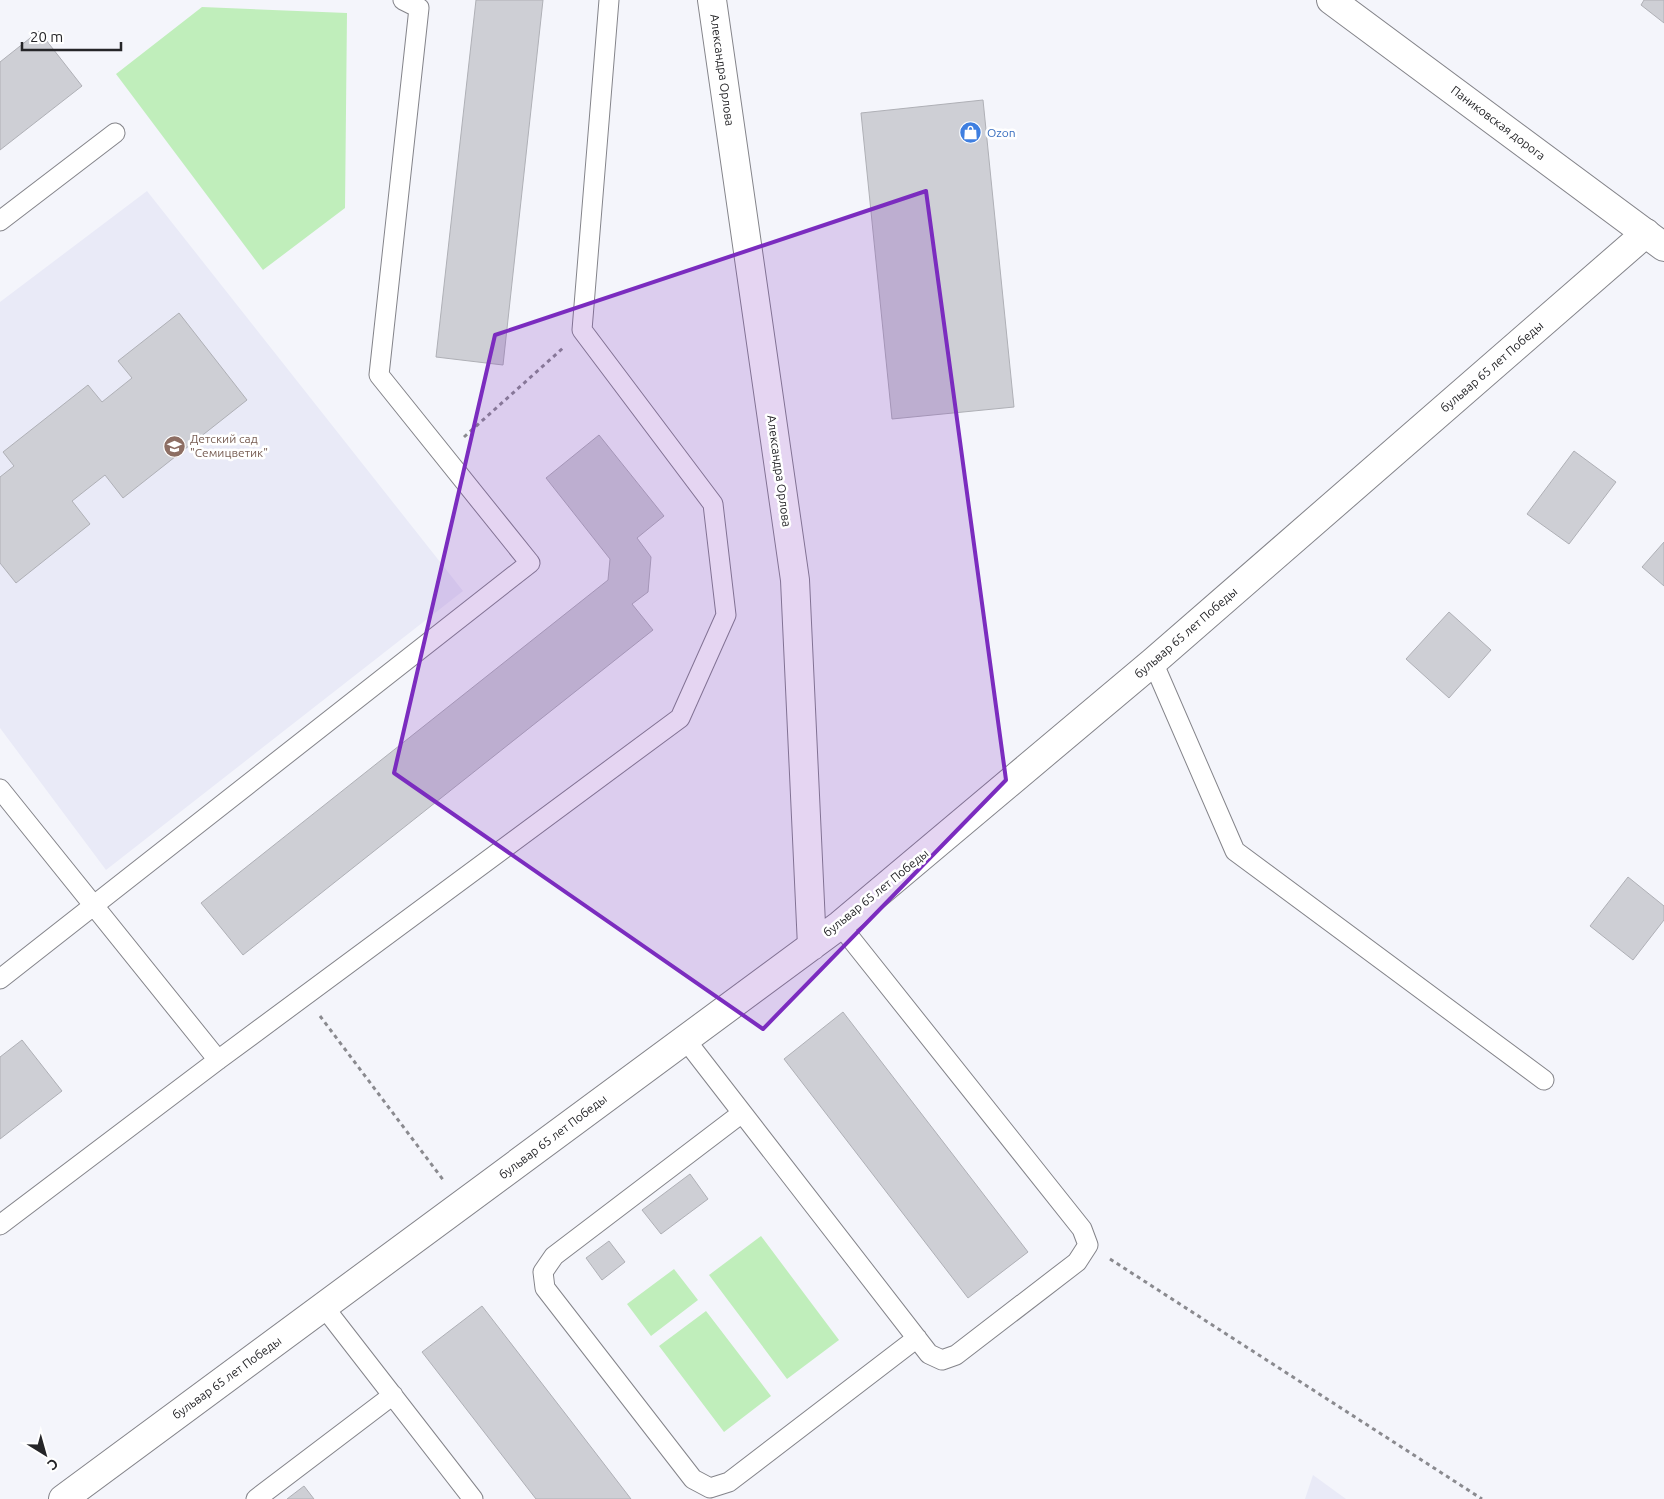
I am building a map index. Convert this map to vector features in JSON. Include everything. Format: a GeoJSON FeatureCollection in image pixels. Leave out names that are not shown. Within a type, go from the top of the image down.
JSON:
{"type":"FeatureCollection","features":[{"type":"Feature","properties":{"kind":"street","name":"Александра Орлова"},"geometry":{"type":"LineString","coordinates":[[712,0],[795,580],[812,946]]}},
{"type":"Feature","properties":{"kind":"street","name":"Паниковская дорога"},"geometry":{"type":"LineString","coordinates":[[1331,0],[1655,240]]}},
{"type":"Feature","properties":{"kind":"street","name":"бульвар 65 лет Победы"},"geometry":{"type":"LineString","coordinates":[[63,1499],[840,925],[1655,240]]}},
{"type":"Feature","properties":{"kind":"lane"},"geometry":{"type":"LineString","coordinates":[[0,978],[530,563],[379,374],[419,8],[403,0]]}},
{"type":"Feature","properties":{"kind":"lane"},"geometry":{"type":"LineString","coordinates":[[0,1226],[218,1060],[680,718],[726,615],[713,504],[582,330],[609,0]]}},
{"type":"Feature","properties":{"kind":"lane"},"geometry":{"type":"LineString","coordinates":[[0,221],[115,133]]}},
{"type":"Feature","properties":{"kind":"lane"},"geometry":{"type":"LineString","coordinates":[[1153,662],[1234,851],[1544,1080]]}},
{"type":"Feature","properties":{"kind":"lane"},"geometry":{"type":"LineString","coordinates":[[0,789],[218,1060]]}},
{"type":"Feature","properties":{"kind":"lane"},"geometry":{"type":"LineString","coordinates":[[685,1039],[929,1354],[942,1360],[956,1355],[1077,1262],[1088,1245],[1082,1229],[840,925]]}},
{"type":"Feature","properties":{"kind":"lane"},"geometry":{"type":"LineString","coordinates":[[742,1113],[554,1256],[543,1272],[545,1288],[693,1479],[710,1488],[729,1482],[917,1338]]}},
{"type":"Feature","properties":{"kind":"lane"},"geometry":{"type":"LineString","coordinates":[[324,1307],[474,1499]]}},
{"type":"Feature","properties":{"kind":"lane"},"geometry":{"type":"LineString","coordinates":[[256,1499],[393,1395]]}},
{"type":"Feature","properties":{"kind":"path"},"geometry":{"type":"LineString","coordinates":[[443,455],[582,330]]}},
{"type":"Feature","properties":{"kind":"path"},"geometry":{"type":"LineString","coordinates":[[305,996],[462,1204]]}},
{"type":"Feature","properties":{"kind":"path"},"geometry":{"type":"LineString","coordinates":[[1088,1245],[1482,1499]]}},
{"type":"Feature","properties":{"kind":"highlighted area"},"geometry":{"type":"Polygon","coordinates":[[[926,191],[1006,780],[763,1029],[394,773],[495,335],[926,191]]]}},
{"type":"Feature","properties":{"kind":"shaded area","name":"Детский сад \"Семицветик\""},"geometry":{"type":"Polygon","coordinates":[[[147,191],[463,591],[106,870],[0,728],[0,302],[147,191]]]}},
{"type":"Feature","properties":{"kind":"shaded area"},"geometry":{"type":"Polygon","coordinates":[[[1313,1475],[1346,1499],[1305,1499],[1313,1475]]]}},
{"type":"Feature","properties":{"kind":"green space"},"geometry":{"type":"Polygon","coordinates":[[[202,7],[347,13],[345,208],[263,270],[116,74],[202,7]]]}},
{"type":"Feature","properties":{"kind":"green space"},"geometry":{"type":"Polygon","coordinates":[[[761,1236],[839,1340],[787,1379],[709,1275],[761,1236]]]}},
{"type":"Feature","properties":{"kind":"green space"},"geometry":{"type":"Polygon","coordinates":[[[674,1269],[698,1300],[651,1336],[627,1304],[674,1269]]]}},
{"type":"Feature","properties":{"kind":"green space"},"geometry":{"type":"Polygon","coordinates":[[[706,1311],[771,1396],[724,1432],[659,1346],[706,1311]]]}},
{"type":"Feature","properties":{"kind":"building"},"geometry":{"type":"Polygon","coordinates":[[[476,0],[543,0],[503,365],[436,357],[476,0]]]}},
{"type":"Feature","properties":{"kind":"building"},"geometry":{"type":"Polygon","coordinates":[[[1644,0],[1664,0],[1664,23],[1641,5],[1644,0]]]}},
{"type":"Feature","properties":{"kind":"building"},"geometry":{"type":"Polygon","coordinates":[[[39,31],[82,86],[0,150],[0,62],[39,31]]]}},
{"type":"Feature","properties":{"kind":"building"},"geometry":{"type":"Polygon","coordinates":[[[983,100],[1014,407],[892,419],[861,113],[983,100]]]}},
{"type":"Feature","properties":{"kind":"building"},"geometry":{"type":"Polygon","coordinates":[[[179,313],[247,400],[123,498],[105,475],[72,501],[90,524],[16,583],[0,563],[0,477],[14,466],[3,452],[88,385],[102,402],[132,378],[118,361],[179,313]]]}},
{"type":"Feature","properties":{"kind":"building"},"geometry":{"type":"Polygon","coordinates":[[[599,435],[664,516],[637,538],[651,557],[648,592],[632,604],[653,630],[243,955],[201,903],[608,580],[610,559],[546,478],[599,435]]]}},
{"type":"Feature","properties":{"kind":"building"},"geometry":{"type":"Polygon","coordinates":[[[1574,451],[1616,482],[1569,544],[1527,514],[1574,451]]]}},
{"type":"Feature","properties":{"kind":"building"},"geometry":{"type":"Polygon","coordinates":[[[1664,542],[1664,586],[1642,567],[1664,542]]]}},
{"type":"Feature","properties":{"kind":"building"},"geometry":{"type":"Polygon","coordinates":[[[1449,612],[1491,650],[1449,698],[1406,659],[1449,612]]]}},
{"type":"Feature","properties":{"kind":"building"},"geometry":{"type":"Polygon","coordinates":[[[1628,877],[1664,906],[1664,920],[1633,960],[1590,926],[1628,877]]]}},
{"type":"Feature","properties":{"kind":"building"},"geometry":{"type":"Polygon","coordinates":[[[843,1012],[1028,1252],[968,1298],[784,1059],[843,1012]]]}},
{"type":"Feature","properties":{"kind":"building"},"geometry":{"type":"Polygon","coordinates":[[[22,1040],[62,1091],[0,1139],[0,1057],[22,1040]]]}},
{"type":"Feature","properties":{"kind":"building"},"geometry":{"type":"Polygon","coordinates":[[[690,1174],[708,1199],[661,1234],[642,1210],[690,1174]]]}},
{"type":"Feature","properties":{"kind":"building"},"geometry":{"type":"Polygon","coordinates":[[[609,1241],[625,1262],[602,1280],[586,1258],[609,1241]]]}},
{"type":"Feature","properties":{"kind":"building"},"geometry":{"type":"Polygon","coordinates":[[[482,1306],[631,1499],[536,1499],[422,1352],[482,1306]]]}},
{"type":"Feature","properties":{"kind":"building"},"geometry":{"type":"Polygon","coordinates":[[[304,1486],[314,1499],[287,1499],[304,1486]]]}},
{"type":"Feature","properties":{"kind":"place","name":"Ozon"},"geometry":{"type":"Point","coordinates":[971,133]}},
{"type":"Feature","properties":{"kind":"place","name":"Детский сад \"Семицветик\""},"geometry":{"type":"Point","coordinates":[174,446]}}]}
